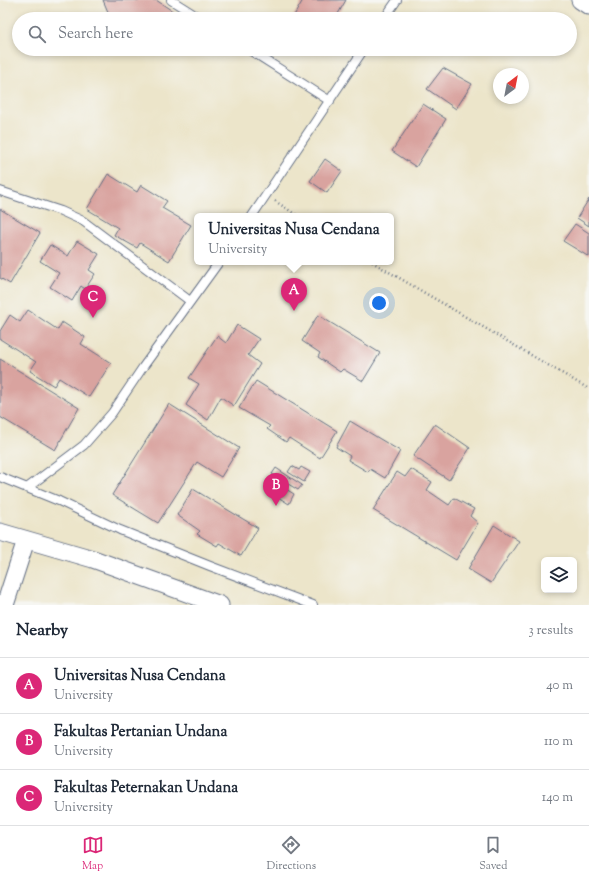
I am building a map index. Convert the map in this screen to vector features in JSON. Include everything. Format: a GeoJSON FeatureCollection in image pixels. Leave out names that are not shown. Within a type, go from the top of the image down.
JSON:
{"type":"FeatureCollection","features":[{"type":"Feature","properties":{"kind":"street"},"geometry":{"type":"LineString","coordinates":[[580,0],[589,6]]}},
{"type":"Feature","properties":{"kind":"street"},"geometry":{"type":"LineString","coordinates":[[0,532],[93,559],[220,605]]}},
{"type":"Feature","properties":{"kind":"street"},"geometry":{"type":"LineString","coordinates":[[5,605],[26,540]]}},
{"type":"Feature","properties":{"kind":"lane"},"geometry":{"type":"LineString","coordinates":[[171,0],[190,12]]}},
{"type":"Feature","properties":{"kind":"lane"},"geometry":{"type":"LineString","coordinates":[[389,12],[397,0]]}},
{"type":"Feature","properties":{"kind":"lane"},"geometry":{"type":"LineString","coordinates":[[259,56],[330,101]]}},
{"type":"Feature","properties":{"kind":"lane"},"geometry":{"type":"LineString","coordinates":[[254,213],[359,56]]}},
{"type":"Feature","properties":{"kind":"lane"},"geometry":{"type":"LineString","coordinates":[[0,191],[61,210],[83,221],[190,301]]}},
{"type":"Feature","properties":{"kind":"lane"},"geometry":{"type":"LineString","coordinates":[[27,488],[84,445],[112,413],[217,265]]}},
{"type":"Feature","properties":{"kind":"lane"},"geometry":{"type":"LineString","coordinates":[[0,477],[59,501],[127,532],[313,605]]}},
{"type":"Feature","properties":{"kind":"path"},"geometry":{"type":"LineString","coordinates":[[266,196],[293,213]]}},
{"type":"Feature","properties":{"kind":"path"},"geometry":{"type":"LineString","coordinates":[[377,265],[589,389]]}},
{"type":"Feature","properties":{"kind":"building"},"geometry":{"type":"Polygon","coordinates":[[[103,0],[156,0],[174,12],[108,12],[103,0]]]}},
{"type":"Feature","properties":{"kind":"building"},"geometry":{"type":"Polygon","coordinates":[[[303,0],[346,0],[339,12],[296,12],[303,0]]]}},
{"type":"Feature","properties":{"kind":"building"},"geometry":{"type":"Polygon","coordinates":[[[443,68],[472,84],[456,109],[427,89],[443,68]]]}},
{"type":"Feature","properties":{"kind":"building"},"geometry":{"type":"Polygon","coordinates":[[[423,104],[446,119],[416,167],[392,151],[423,104]]]}},
{"type":"Feature","properties":{"kind":"building"},"geometry":{"type":"Polygon","coordinates":[[[325,159],[342,171],[327,193],[310,181],[325,159]]]}},
{"type":"Feature","properties":{"kind":"building"},"geometry":{"type":"Polygon","coordinates":[[[108,174],[137,192],[141,185],[167,201],[162,208],[191,225],[169,261],[140,243],[137,248],[114,235],[118,228],[87,209],[108,174]]]}},
{"type":"Feature","properties":{"kind":"building"},"geometry":{"type":"Polygon","coordinates":[[[589,199],[589,226],[577,218],[589,199]]]}},
{"type":"Feature","properties":{"kind":"building"},"geometry":{"type":"Polygon","coordinates":[[[0,209],[40,233],[10,284],[0,278],[0,209]]]}},
{"type":"Feature","properties":{"kind":"building"},"geometry":{"type":"Polygon","coordinates":[[[575,224],[589,233],[589,257],[563,241],[575,224]]]}},
{"type":"Feature","properties":{"kind":"building"},"geometry":{"type":"Polygon","coordinates":[[[77,241],[99,254],[89,270],[95,274],[85,289],[81,286],[72,301],[50,287],[59,273],[40,261],[50,245],[68,256],[77,241]]]}},
{"type":"Feature","properties":{"kind":"building"},"geometry":{"type":"Polygon","coordinates":[[[28,310],[58,330],[62,322],[85,337],[81,344],[111,363],[89,397],[59,378],[54,386],[30,371],[36,362],[0,339],[0,331],[10,315],[20,322],[28,310]]]}},
{"type":"Feature","properties":{"kind":"building"},"geometry":{"type":"Polygon","coordinates":[[[318,315],[380,353],[363,381],[343,369],[340,372],[318,357],[320,353],[302,341],[318,315]]]}},
{"type":"Feature","properties":{"kind":"building"},"geometry":{"type":"Polygon","coordinates":[[[237,325],[259,339],[248,355],[260,364],[234,406],[221,397],[208,420],[186,405],[199,384],[189,378],[217,336],[226,343],[237,325]]]}},
{"type":"Feature","properties":{"kind":"building"},"geometry":{"type":"Polygon","coordinates":[[[0,359],[79,408],[55,450],[0,417],[0,359]]]}},
{"type":"Feature","properties":{"kind":"building"},"geometry":{"type":"Polygon","coordinates":[[[256,381],[337,431],[320,458],[289,438],[286,442],[267,429],[270,426],[239,408],[256,381]]]}},
{"type":"Feature","properties":{"kind":"building"},"geometry":{"type":"Polygon","coordinates":[[[169,404],[239,448],[221,477],[197,462],[158,523],[112,495],[169,404]]]}},
{"type":"Feature","properties":{"kind":"building"},"geometry":{"type":"Polygon","coordinates":[[[350,421],[400,451],[385,478],[370,469],[368,472],[348,460],[350,456],[336,447],[350,421]]]}},
{"type":"Feature","properties":{"kind":"building"},"geometry":{"type":"Polygon","coordinates":[[[435,424],[470,448],[449,480],[413,456],[435,424]]]}},
{"type":"Feature","properties":{"kind":"building"},"geometry":{"type":"Polygon","coordinates":[[[292,466],[299,470],[301,467],[310,472],[304,482],[288,472],[292,466]]]}},
{"type":"Feature","properties":{"kind":"building"},"geometry":{"type":"Polygon","coordinates":[[[276,468],[302,485],[298,490],[272,474],[276,468]]]}},
{"type":"Feature","properties":{"kind":"building"},"geometry":{"type":"Polygon","coordinates":[[[411,469],[432,482],[427,490],[449,505],[454,498],[474,509],[470,516],[478,523],[456,560],[373,510],[397,472],[405,477],[411,469]]]}},
{"type":"Feature","properties":{"kind":"building"},"geometry":{"type":"Polygon","coordinates":[[[276,483],[294,494],[289,504],[270,492],[276,483]]]}},
{"type":"Feature","properties":{"kind":"building"},"geometry":{"type":"Polygon","coordinates":[[[193,489],[258,528],[241,556],[219,543],[217,546],[197,534],[200,531],[177,515],[193,489]]]}},
{"type":"Feature","properties":{"kind":"building"},"geometry":{"type":"Polygon","coordinates":[[[494,525],[519,541],[491,583],[468,569],[494,525]]]}},
{"type":"Feature","properties":{"kind":"place","name":"Universitas Nusa Cendana"},"geometry":{"type":"Point","coordinates":[294,311]}},
{"type":"Feature","properties":{"kind":"place","name":"Fakultas Peternakan Undana"},"geometry":{"type":"Point","coordinates":[93,318]}},
{"type":"Feature","properties":{"kind":"place","name":"Fakultas Pertanian Undana"},"geometry":{"type":"Point","coordinates":[276,506]}}]}
